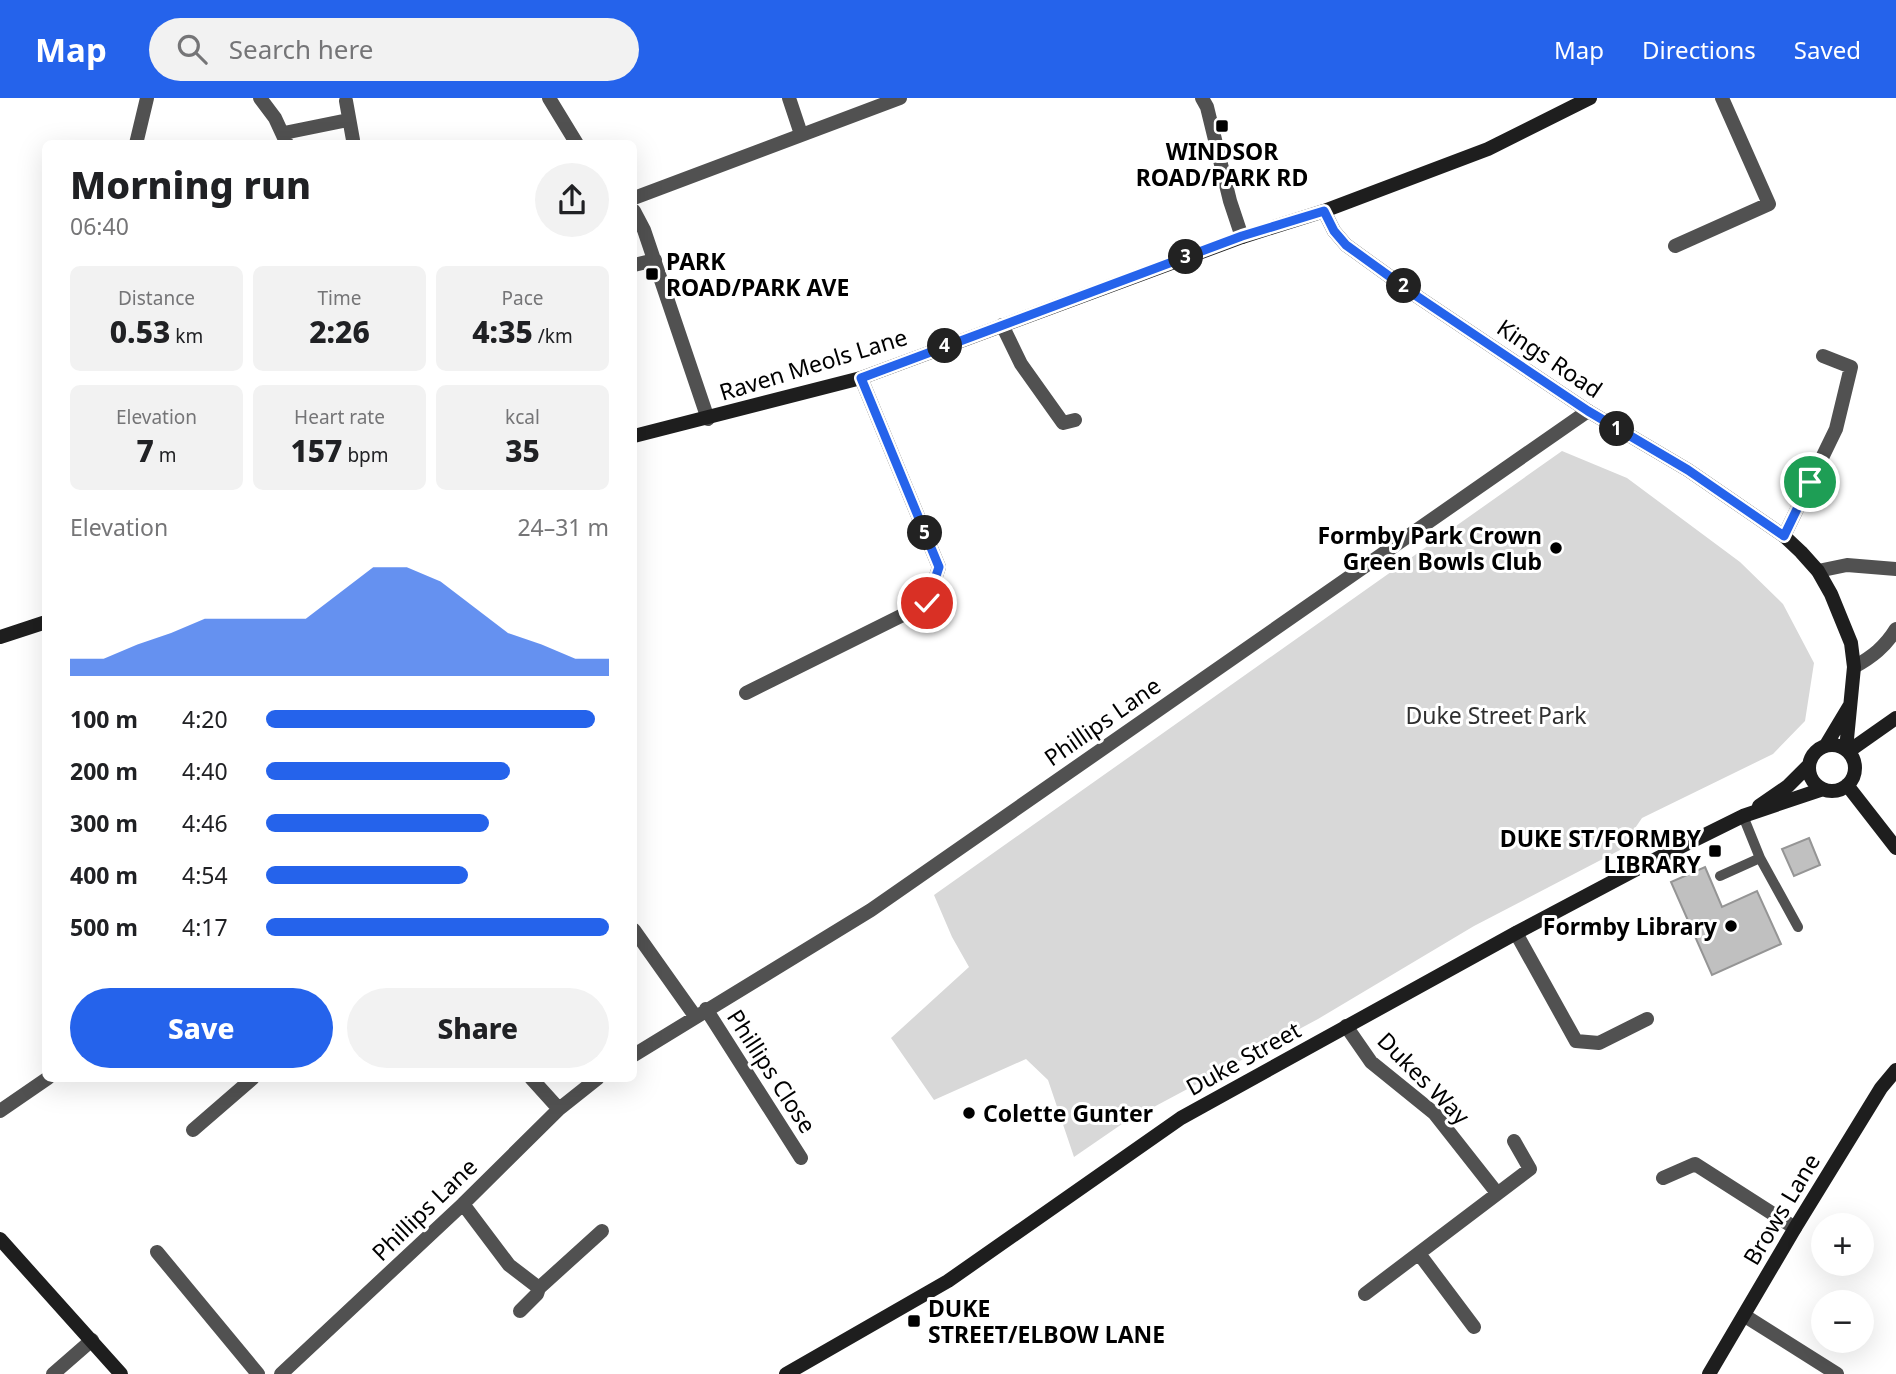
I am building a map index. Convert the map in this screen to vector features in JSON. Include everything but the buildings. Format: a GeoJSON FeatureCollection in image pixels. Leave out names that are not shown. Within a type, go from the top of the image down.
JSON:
{"type":"FeatureCollection","features":[{"type":"Feature","properties":{"kind":"street"},"geometry":{"type":"LineString","coordinates":[[137,140],[147,98]]}},
{"type":"Feature","properties":{"kind":"street"},"geometry":{"type":"LineString","coordinates":[[260,98],[286,138],[348,120]]}},
{"type":"Feature","properties":{"kind":"street"},"geometry":{"type":"LineString","coordinates":[[550,98],[575,140]]}},
{"type":"Feature","properties":{"kind":"street"},"geometry":{"type":"LineString","coordinates":[[789,98],[802,134]]}},
{"type":"Feature","properties":{"kind":"street"},"geometry":{"type":"LineString","coordinates":[[637,197],[900,98]]}},
{"type":"Feature","properties":{"kind":"street"},"geometry":{"type":"LineString","coordinates":[[1202,98],[1207,107],[1230,201],[1242,236]]}},
{"type":"Feature","properties":{"kind":"street","name":"Raven Meols Lane"},"geometry":{"type":"LineString","coordinates":[[637,435],[861,378],[1242,236],[1324,211],[1488,149],[1590,98]]}},
{"type":"Feature","properties":{"kind":"street"},"geometry":{"type":"LineString","coordinates":[[1675,246],[1769,204],[1722,98]]}},
{"type":"Feature","properties":{"kind":"street"},"geometry":{"type":"LineString","coordinates":[[346,101],[352,140]]}},
{"type":"Feature","properties":{"kind":"street","name":"Kings Road"},"geometry":{"type":"LineString","coordinates":[[1324,211],[1334,231],[1346,245],[1418,297],[1588,411],[1688,470],[1784,536],[1818,571],[1843,620],[1851,643],[1854,667],[1848,750]]}},
{"type":"Feature","properties":{"kind":"street"},"geometry":{"type":"LineString","coordinates":[[637,217],[644,230],[708,419]]}},
{"type":"Feature","properties":{"kind":"street"},"geometry":{"type":"LineString","coordinates":[[637,264],[654,260]]}},
{"type":"Feature","properties":{"kind":"street"},"geometry":{"type":"LineString","coordinates":[[1002,325],[1021,364],[1063,423],[1075,420]]}},
{"type":"Feature","properties":{"kind":"street"},"geometry":{"type":"LineString","coordinates":[[1784,536],[1836,429],[1851,367],[1823,356]]}},
{"type":"Feature","properties":{"kind":"street"},"geometry":{"type":"LineString","coordinates":[[746,693],[927,603],[939,567],[861,378]]}},
{"type":"Feature","properties":{"kind":"street","name":"Phillips Lane"},"geometry":{"type":"LineString","coordinates":[[637,1053],[870,909],[1588,411]]}},
{"type":"Feature","properties":{"kind":"street"},"geometry":{"type":"LineString","coordinates":[[1818,571],[1847,565],[1896,569]]}},
{"type":"Feature","properties":{"kind":"street"},"geometry":{"type":"LineString","coordinates":[[0,636],[42,623]]}},
{"type":"Feature","properties":{"kind":"street"},"geometry":{"type":"LineString","coordinates":[[1854,667],[1874,656],[1889,642],[1896,629]]}},
{"type":"Feature","properties":{"kind":"street","name":"Kings Road"},"geometry":{"type":"LineString","coordinates":[[1826,745],[1851,704]]}},
{"type":"Feature","properties":{"kind":"street"},"geometry":{"type":"LineString","coordinates":[[1848,750],[1896,718]]}},
{"type":"Feature","properties":{"kind":"street"},"geometry":{"type":"LineString","coordinates":[[1826,745],[1840,746],[1848,750],[1856,765],[1855,773],[1847,786],[1836,791],[1823,789],[1812,779],[1809,765],[1815,752],[1826,745]]}},
{"type":"Feature","properties":{"kind":"street","name":"Duke Street"},"geometry":{"type":"LineString","coordinates":[[796,1372],[948,1281],[1181,1118],[1516,933],[1743,816],[1788,786],[1809,765]]}},
{"type":"Feature","properties":{"kind":"street"},"geometry":{"type":"LineString","coordinates":[[1847,786],[1896,848]]}},
{"type":"Feature","properties":{"kind":"street","name":"Duke Street"},"geometry":{"type":"LineString","coordinates":[[1743,816],[1823,789]]}},
{"type":"Feature","properties":{"kind":"street"},"geometry":{"type":"LineString","coordinates":[[1516,933],[1576,1041],[1599,1043],[1647,1019]]}},
{"type":"Feature","properties":{"kind":"street","name":"Phillips Close"},"geometry":{"type":"LineString","coordinates":[[637,934],[700,1012],[801,1158]]}},
{"type":"Feature","properties":{"kind":"street","name":"Dukes Way"},"geometry":{"type":"LineString","coordinates":[[1346,1026],[1371,1062],[1434,1114],[1497,1193]]}},
{"type":"Feature","properties":{"kind":"street","name":"Brows Lane"},"geometry":{"type":"LineString","coordinates":[[1709,1374],[1881,1088],[1896,1070]]}},
{"type":"Feature","properties":{"kind":"street"},"geometry":{"type":"LineString","coordinates":[[0,1111],[42,1082]]}},
{"type":"Feature","properties":{"kind":"street"},"geometry":{"type":"LineString","coordinates":[[193,1130],[248,1082]]}},
{"type":"Feature","properties":{"kind":"street"},"geometry":{"type":"LineString","coordinates":[[535,1082],[559,1109]]}},
{"type":"Feature","properties":{"kind":"street","name":"Phillips Lane"},"geometry":{"type":"LineString","coordinates":[[281,1374],[463,1204],[559,1109],[593,1082]]}},
{"type":"Feature","properties":{"kind":"street"},"geometry":{"type":"LineString","coordinates":[[1365,1294],[1420,1255],[1530,1169],[1514,1141]]}},
{"type":"Feature","properties":{"kind":"street"},"geometry":{"type":"LineString","coordinates":[[1663,1178],[1695,1164],[1795,1228]]}},
{"type":"Feature","properties":{"kind":"street"},"geometry":{"type":"LineString","coordinates":[[463,1204],[509,1265],[539,1288]]}},
{"type":"Feature","properties":{"kind":"street"},"geometry":{"type":"LineString","coordinates":[[520,1311],[537,1294],[539,1288],[602,1231]]}},
{"type":"Feature","properties":{"kind":"street"},"geometry":{"type":"LineString","coordinates":[[0,1239],[121,1374]]}},
{"type":"Feature","properties":{"kind":"street"},"geometry":{"type":"LineString","coordinates":[[157,1252],[258,1374]]}},
{"type":"Feature","properties":{"kind":"street"},"geometry":{"type":"LineString","coordinates":[[1420,1255],[1474,1327]]}},
{"type":"Feature","properties":{"kind":"street"},"geometry":{"type":"LineString","coordinates":[[1745,1316],[1837,1374]]}},
{"type":"Feature","properties":{"kind":"street"},"geometry":{"type":"LineString","coordinates":[[53,1374],[92,1340]]}},
{"type":"Feature","properties":{"kind":"lane"},"geometry":{"type":"LineString","coordinates":[[1743,816],[1760,858],[1798,927]]}},
{"type":"Feature","properties":{"kind":"lane"},"geometry":{"type":"LineString","coordinates":[[1720,876],[1760,858]]}},
{"type":"Feature","properties":{"kind":"green space","name":"Duke Street Park"},"geometry":{"type":"Polygon","coordinates":[[[1562,451],[1627,478],[1740,562],[1783,604],[1814,663],[1805,721],[1773,754],[1642,818],[1620,850],[1474,926],[1318,1019],[1122,1124],[1074,1157],[1048,1080],[1026,1059],[934,1100],[891,1038],[969,967],[952,937],[934,895],[1562,451]]]}},
{"type":"Feature","properties":{"kind":"place","name":"WINDSOR ROAD/PARK RD"},"geometry":{"type":"Point","coordinates":[1222,126]}},
{"type":"Feature","properties":{"kind":"place","name":"PARK ROAD/PARK AVE"},"geometry":{"type":"Point","coordinates":[652,274]}},
{"type":"Feature","properties":{"kind":"place","name":"Formby Park Crown Green Bowls Club"},"geometry":{"type":"Point","coordinates":[1556,548]}},
{"type":"Feature","properties":{"kind":"place","name":"DUKE ST/FORMBY LIBRARY"},"geometry":{"type":"Point","coordinates":[1715,851]}},
{"type":"Feature","properties":{"kind":"place","name":"Formby Library"},"geometry":{"type":"Point","coordinates":[1731,926]}},
{"type":"Feature","properties":{"kind":"place","name":"Colette Gunter"},"geometry":{"type":"Point","coordinates":[969,1113]}},
{"type":"Feature","properties":{"kind":"place","name":"DUKE STREET/ELBOW LANE"},"geometry":{"type":"Point","coordinates":[914,1321]}},
{"type":"Feature","properties":{"kind":"route"},"geometry":{"type":"LineString","coordinates":[[927,603],[939,567],[861,378],[1242,236],[1324,211],[1334,231],[1346,245],[1418,297],[1588,411],[1688,470],[1784,536],[1810,482]]}}]}
